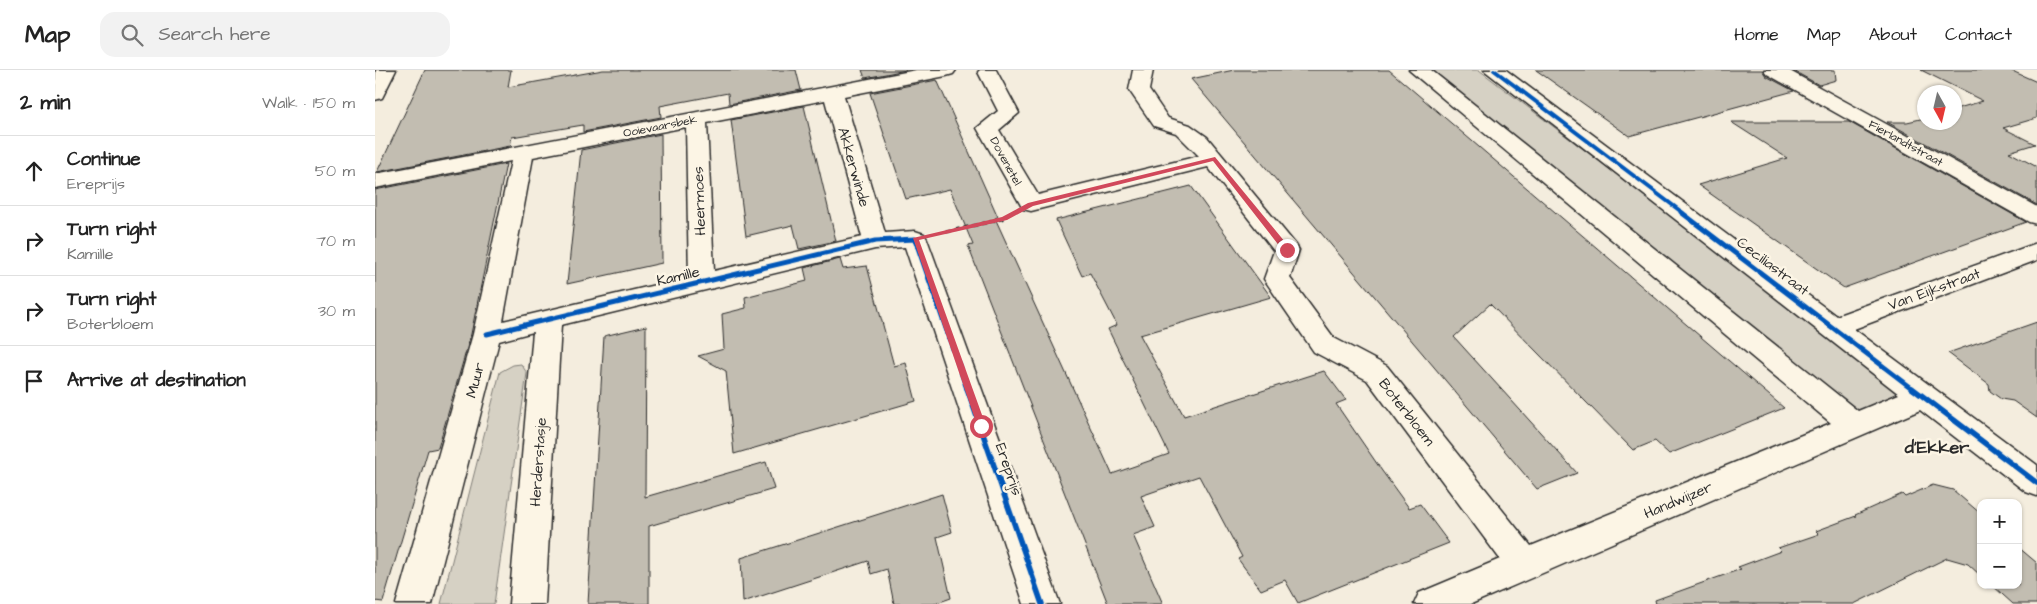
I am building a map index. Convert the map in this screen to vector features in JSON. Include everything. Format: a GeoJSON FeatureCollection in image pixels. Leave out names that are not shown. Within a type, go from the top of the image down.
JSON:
{"type":"FeatureCollection","features":[{"type":"Feature","properties":{"kind":"street"},"geometry":{"type":"LineString","coordinates":[[375,94],[386,70]]}},
{"type":"Feature","properties":{"kind":"street"},"geometry":{"type":"LineString","coordinates":[[1031,204],[1221,169],[1199,142],[1183,129],[1161,122],[1139,90],[1143,70]]}},
{"type":"Feature","properties":{"kind":"street"},"geometry":{"type":"LineString","coordinates":[[1419,70],[1855,426]]}},
{"type":"Feature","properties":{"kind":"street","name":"Ceciliastraat"},"geometry":{"type":"LineString","coordinates":[[1494,70],[2037,483]]}},
{"type":"Feature","properties":{"kind":"street","name":"Fierlandtstraat"},"geometry":{"type":"LineString","coordinates":[[1774,70],[2037,217]]}},
{"type":"Feature","properties":{"kind":"street","name":"Ooievaarsbek"},"geometry":{"type":"LineString","coordinates":[[375,181],[833,93],[970,71]]}},
{"type":"Feature","properties":{"kind":"street","name":"Dovenetel"},"geometry":{"type":"LineString","coordinates":[[970,71],[1009,113],[988,128],[1031,204]]}},
{"type":"Feature","properties":{"kind":"street","name":"Akkerwinde"},"geometry":{"type":"LineString","coordinates":[[833,93],[875,241]]}},
{"type":"Feature","properties":{"kind":"street","name":"Heermoes"},"geometry":{"type":"LineString","coordinates":[[695,120],[702,283]]}},
{"type":"Feature","properties":{"kind":"street","name":"Muur"},"geometry":{"type":"LineString","coordinates":[[414,604],[487,334],[523,154]]}},
{"type":"Feature","properties":{"kind":"street","name":"Boterbloem"},"geometry":{"type":"LineString","coordinates":[[1221,169],[1287,250],[1277,279],[1324,345],[1377,373],[1525,565]]}},
{"type":"Feature","properties":{"kind":"street"},"geometry":{"type":"LineString","coordinates":[[875,241],[915,239]]}},
{"type":"Feature","properties":{"kind":"street","name":"Ereprijs"},"geometry":{"type":"LineString","coordinates":[[915,239],[1042,604]]}},
{"type":"Feature","properties":{"kind":"street","name":"Kamille"},"geometry":{"type":"LineString","coordinates":[[487,334],[875,241]]}},
{"type":"Feature","properties":{"kind":"street","name":"Van Eijkstraat"},"geometry":{"type":"LineString","coordinates":[[1832,327],[2037,252]]}},
{"type":"Feature","properties":{"kind":"street","name":"Herderstasje"},"geometry":{"type":"LineString","coordinates":[[527,604],[548,319]]}},
{"type":"Feature","properties":{"kind":"street","name":"Handwijzer"},"geometry":{"type":"LineString","coordinates":[[1432,604],[1924,396]]}},
{"type":"Feature","properties":{"kind":"path"},"geometry":{"type":"LineString","coordinates":[[915,239],[1005,218],[1031,204]]}},
{"type":"Feature","properties":{"kind":"shaded area"},"geometry":{"type":"Polygon","coordinates":[[[1432,70],[1479,70],[1920,405],[1916,412],[1884,425],[1866,419],[1432,70]]]}},
{"type":"Feature","properties":{"kind":"shaded area"},"geometry":{"type":"Polygon","coordinates":[[[521,364],[527,373],[494,604],[441,604],[500,372],[513,365],[521,364]]]}},
{"type":"Feature","properties":{"kind":"building"},"geometry":{"type":"Polygon","coordinates":[[[425,70],[511,70],[508,87],[603,70],[796,70],[801,90],[729,104],[728,93],[660,106],[661,117],[583,132],[583,125],[512,137],[510,146],[377,172],[425,70]]]}},
{"type":"Feature","properties":{"kind":"building"},"geometry":{"type":"Polygon","coordinates":[[[862,70],[906,70],[865,78],[862,70]]]}},
{"type":"Feature","properties":{"kind":"building"},"geometry":{"type":"Polygon","coordinates":[[[1234,70],[1389,70],[1784,408],[1669,454],[1655,441],[1633,450],[1490,304],[1454,337],[1577,473],[1537,489],[1191,79],[1234,70]]]}},
{"type":"Feature","properties":{"kind":"building"},"geometry":{"type":"Polygon","coordinates":[[[1536,70],[1762,70],[1766,76],[1794,91],[1629,136],[1536,70]]]}},
{"type":"Feature","properties":{"kind":"building"},"geometry":{"type":"Polygon","coordinates":[[[1792,70],[1835,70],[1836,80],[1819,85],[1792,70]]]}},
{"type":"Feature","properties":{"kind":"building"},"geometry":{"type":"Polygon","coordinates":[[[1921,70],[2010,70],[2037,82],[2037,118],[2003,128],[2035,144],[2009,152],[2037,167],[2037,205],[1887,122],[1917,120],[1917,130],[1962,130],[1962,107],[1983,101],[1962,90],[1962,85],[1951,85],[1921,70]]]}},
{"type":"Feature","properties":{"kind":"building"},"geometry":{"type":"Polygon","coordinates":[[[937,80],[998,217],[995,218],[1112,474],[1169,454],[1108,329],[1117,325],[1090,273],[1082,276],[1056,220],[1191,186],[1271,297],[1140,335],[1184,416],[1324,371],[1346,400],[1336,404],[1382,471],[1409,508],[1420,504],[1449,543],[1298,603],[1285,580],[1261,590],[1238,559],[1242,557],[1199,476],[1141,496],[1155,527],[1133,535],[1163,604],[1108,604],[968,246],[973,245],[950,189],[906,199],[870,93],[937,80]]]}},
{"type":"Feature","properties":{"kind":"building"},"geometry":{"type":"Polygon","coordinates":[[[804,106],[836,241],[799,249],[793,225],[746,236],[731,120],[804,106]]]}},
{"type":"Feature","properties":{"kind":"building"},"geometry":{"type":"Polygon","coordinates":[[[1731,122],[1849,122],[2026,222],[1844,288],[1698,185],[1787,158],[1731,122]]]}},
{"type":"Feature","properties":{"kind":"building"},"geometry":{"type":"Polygon","coordinates":[[[661,134],[662,263],[567,284],[581,150],[661,134]]]}},
{"type":"Feature","properties":{"kind":"building"},"geometry":{"type":"Polygon","coordinates":[[[506,164],[471,334],[438,448],[428,450],[383,602],[375,601],[375,190],[506,164]]]}},
{"type":"Feature","properties":{"kind":"building"},"geometry":{"type":"Polygon","coordinates":[[[840,259],[843,269],[867,266],[894,366],[906,363],[916,401],[734,454],[726,371],[698,356],[724,349],[722,314],[746,308],[745,297],[807,281],[804,268],[840,259]]]}},
{"type":"Feature","properties":{"kind":"building"},"geometry":{"type":"Polygon","coordinates":[[[2037,322],[2037,418],[2013,401],[2001,399],[1990,391],[1989,384],[1948,353],[2037,322]]]}},
{"type":"Feature","properties":{"kind":"building"},"geometry":{"type":"Polygon","coordinates":[[[646,326],[645,497],[766,462],[774,489],[649,526],[649,604],[588,604],[604,336],[646,326]]]}},
{"type":"Feature","properties":{"kind":"building"},"geometry":{"type":"Polygon","coordinates":[[[1933,485],[1953,490],[1977,511],[1977,572],[1968,564],[1947,558],[1854,604],[1656,604],[1655,600],[1741,569],[1738,567],[1781,551],[1778,548],[1819,534],[1816,531],[1856,516],[1902,494],[1905,497],[1933,485]]]}},
{"type":"Feature","properties":{"kind":"building"},"geometry":{"type":"Polygon","coordinates":[[[942,494],[952,532],[937,537],[951,598],[934,604],[894,604],[887,569],[871,574],[868,561],[743,602],[741,558],[942,494]]]}},
{"type":"Feature","properties":{"kind":"building"},"geometry":{"type":"Polygon","coordinates":[[[2022,550],[2037,563],[2037,604],[2013,604],[1996,589],[2022,589],[2022,550]]]}},
{"type":"Feature","properties":{"kind":"cycle path"},"geometry":{"type":"LineString","coordinates":[[1494,70],[2037,483]]}},
{"type":"Feature","properties":{"kind":"cycle path"},"geometry":{"type":"LineString","coordinates":[[487,334],[875,241],[915,239],[1042,604]]}},
{"type":"Feature","properties":{"kind":"district","name":"d'Ekker"},"geometry":{"type":"Point","coordinates":[1937,447]}},
{"type":"Feature","properties":{"kind":"route"},"geometry":{"type":"LineString","coordinates":[[981,426],[915,239],[1005,218],[1031,204],[1215,159],[1287,250]]}}]}
